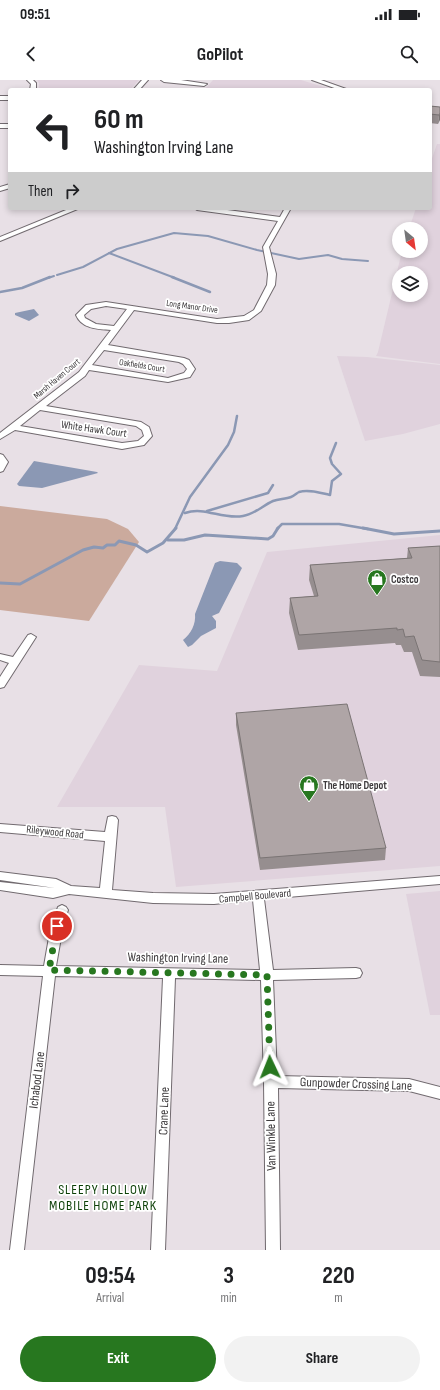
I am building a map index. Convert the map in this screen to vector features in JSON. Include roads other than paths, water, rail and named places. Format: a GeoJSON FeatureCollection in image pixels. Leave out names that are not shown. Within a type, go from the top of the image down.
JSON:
{"type":"FeatureCollection","features":[{"type":"Feature","properties":{"kind":"street"},"geometry":{"type":"LineString","coordinates":[[138,88],[145,80]]}},
{"type":"Feature","properties":{"kind":"street"},"geometry":{"type":"LineString","coordinates":[[164,80],[205,82]]}},
{"type":"Feature","properties":{"kind":"street"},"geometry":{"type":"LineString","coordinates":[[315,80],[340,88]]}},
{"type":"Feature","properties":{"kind":"street"},"geometry":{"type":"LineString","coordinates":[[0,239],[72,210]]}},
{"type":"Feature","properties":{"kind":"street"},"geometry":{"type":"LineString","coordinates":[[219,210],[281,219]]}},
{"type":"Feature","properties":{"kind":"street","name":"Long Manor Drive"},"geometry":{"type":"LineString","coordinates":[[116,329],[89,324],[82,320],[80,315],[84,309],[100,304],[217,321],[238,320],[252,315],[256,311],[271,285],[272,274],[266,247],[287,210]]}},
{"type":"Feature","properties":{"kind":"street","name":"Marsh Haven Court"},"geometry":{"type":"LineString","coordinates":[[0,437],[74,380],[88,367],[132,308]]}},
{"type":"Feature","properties":{"kind":"street","name":"Oakfields Court"},"geometry":{"type":"LineString","coordinates":[[88,367],[168,380],[187,376],[191,369],[186,362],[181,360],[103,347]]}},
{"type":"Feature","properties":{"kind":"street","name":"White Hawk Court"},"geometry":{"type":"LineString","coordinates":[[13,427],[122,446],[141,443],[148,436],[146,429],[138,424],[38,407]]}},
{"type":"Feature","properties":{"kind":"street"},"geometry":{"type":"LineString","coordinates":[[0,457],[4,462],[0,469]]}},
{"type":"Feature","properties":{"kind":"street"},"geometry":{"type":"LineString","coordinates":[[0,685],[31,637]]}},
{"type":"Feature","properties":{"kind":"street"},"geometry":{"type":"LineString","coordinates":[[0,657],[15,660]]}},
{"type":"Feature","properties":{"kind":"street"},"geometry":{"type":"LineString","coordinates":[[105,894],[112,820]]}},
{"type":"Feature","properties":{"kind":"street","name":"Rileywood Road"},"geometry":{"type":"LineString","coordinates":[[0,828],[110,837]]}},
{"type":"Feature","properties":{"kind":"street","name":"Campbell Boulevard"},"geometry":{"type":"LineString","coordinates":[[0,876],[56,883],[69,890]]}},
{"type":"Feature","properties":{"kind":"street","name":"Campbell Boulevard"},"geometry":{"type":"LineString","coordinates":[[0,886],[53,893],[69,890],[188,900],[440,880]]}},
{"type":"Feature","properties":{"kind":"street","name":"Van Winkle Lane"},"geometry":{"type":"LineString","coordinates":[[258,895],[267,975],[271,1082],[273,1250]]}},
{"type":"Feature","properties":{"kind":"street","name":"Ichabod Lane"},"geometry":{"type":"LineString","coordinates":[[17,1250],[49,970],[54,938],[62,910]]}},
{"type":"Feature","properties":{"kind":"street","name":"Washington Irving Lane"},"geometry":{"type":"LineString","coordinates":[[0,970],[267,975],[356,973]]}},
{"type":"Feature","properties":{"kind":"street","name":"Crane Lane"},"geometry":{"type":"LineString","coordinates":[[158,1250],[170,972]]}},
{"type":"Feature","properties":{"kind":"street","name":"Gunpowder Crossing Lane"},"geometry":{"type":"LineString","coordinates":[[271,1082],[409,1085],[440,1092]]}},
{"type":"Feature","properties":{"kind":"water"},"geometry":{"type":"Polygon","coordinates":[[[34,309],[39,315],[29,321],[15,315],[15,313],[34,309]]]}},
{"type":"Feature","properties":{"kind":"water"},"geometry":{"type":"Polygon","coordinates":[[[34,461],[98,473],[42,488],[19,486],[17,484],[34,461]]]}},
{"type":"Feature","properties":{"kind":"water"},"geometry":{"type":"Polygon","coordinates":[[[220,561],[237,563],[242,568],[219,613],[212,616],[216,621],[216,628],[201,636],[188,647],[183,640],[188,635],[195,621],[195,614],[215,563],[220,561]]]}},
{"type":"Feature","properties":{"kind":"waterway"},"geometry":{"type":"LineString","coordinates":[[109,253],[117,249],[174,233],[208,236],[257,250],[299,259],[328,255],[342,259],[368,261]]}},
{"type":"Feature","properties":{"kind":"waterway"},"geometry":{"type":"LineString","coordinates":[[57,275],[83,267],[109,253]]}},
{"type":"Feature","properties":{"kind":"waterway"},"geometry":{"type":"LineString","coordinates":[[109,253],[175,278]]}},
{"type":"Feature","properties":{"kind":"waterway"},"geometry":{"type":"LineString","coordinates":[[48,278],[54,276]]}},
{"type":"Feature","properties":{"kind":"waterway"},"geometry":{"type":"LineString","coordinates":[[0,292],[22,288],[50,277]]}},
{"type":"Feature","properties":{"kind":"waterway"},"geometry":{"type":"LineString","coordinates":[[172,277],[210,292]]}},
{"type":"Feature","properties":{"kind":"waterway"},"geometry":{"type":"LineString","coordinates":[[175,529],[190,497],[228,445],[234,432],[237,416]]}},
{"type":"Feature","properties":{"kind":"waterway"},"geometry":{"type":"LineString","coordinates":[[185,513],[200,511],[235,517],[255,512],[273,501],[291,497],[303,491],[330,495],[332,481],[341,474],[332,464],[330,458],[336,443]]}},
{"type":"Feature","properties":{"kind":"waterway"},"geometry":{"type":"LineString","coordinates":[[207,511],[268,493],[273,485]]}},
{"type":"Feature","properties":{"kind":"waterway"},"geometry":{"type":"LineString","coordinates":[[278,528],[282,524],[339,524],[368,529]]}},
{"type":"Feature","properties":{"kind":"waterway"},"geometry":{"type":"LineString","coordinates":[[0,583],[20,584],[83,550],[94,547],[103,548],[107,545],[115,545],[119,541],[136,545],[147,552],[163,543],[176,528]]}},
{"type":"Feature","properties":{"kind":"waterway"},"geometry":{"type":"LineString","coordinates":[[168,540],[184,540],[205,535],[268,539],[273,536],[278,528]]}},
{"type":"Feature","properties":{"kind":"waterway"},"geometry":{"type":"LineString","coordinates":[[363,528],[394,534],[440,531]]}},
{"type":"Feature","properties":{"kind":"place","name":"Costco"},"geometry":{"type":"Point","coordinates":[377,596]}},
{"type":"Feature","properties":{"kind":"place","name":"The Home Depot"},"geometry":{"type":"Point","coordinates":[309,802]}},
{"type":"Feature","properties":{"kind":"district","name":"SLEEPY HOLLOW MOBILE HOME PARK"},"geometry":{"type":"Point","coordinates":[103,1198]}}]}
